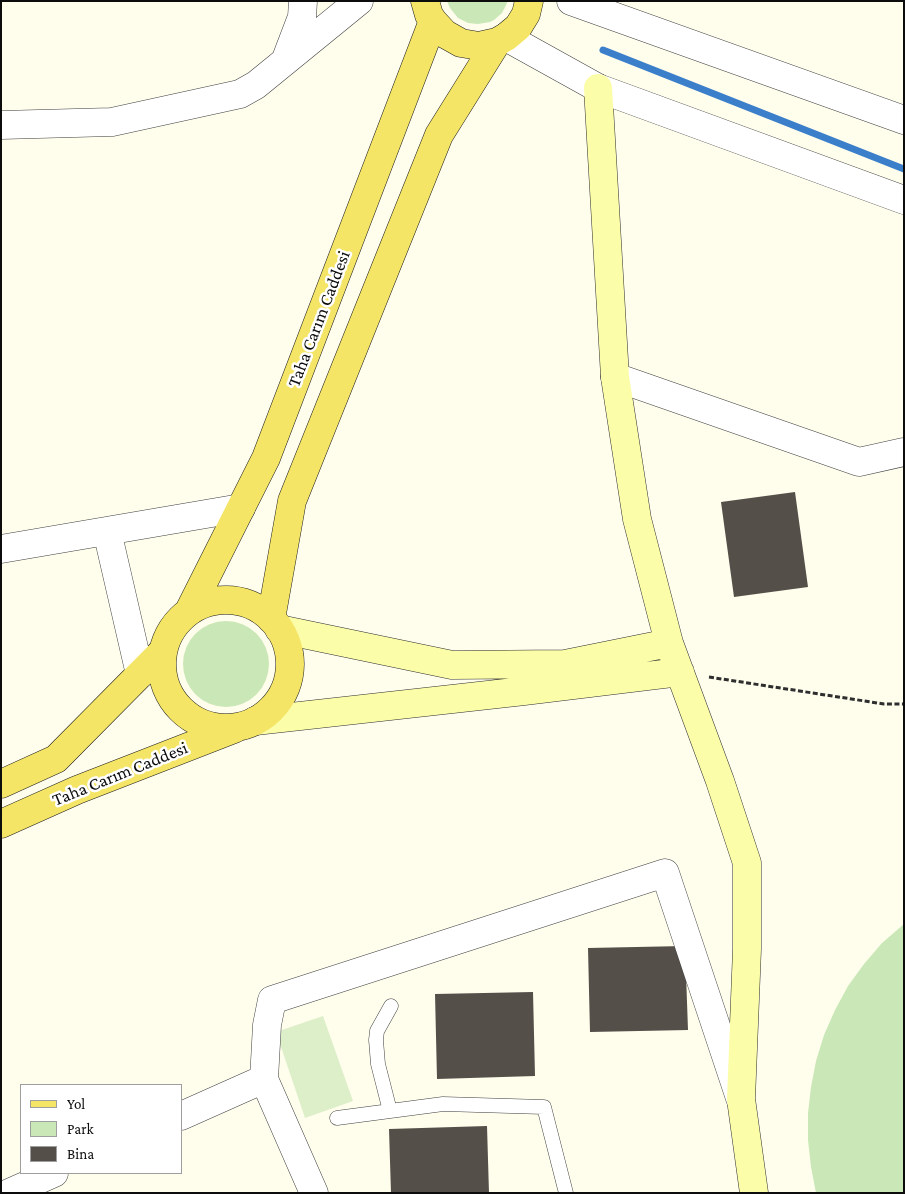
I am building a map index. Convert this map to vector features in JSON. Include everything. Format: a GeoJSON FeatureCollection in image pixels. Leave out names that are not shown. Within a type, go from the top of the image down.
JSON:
{"type":"FeatureCollection","features":[{"type":"Feature","properties":{"kind":"main road"},"geometry":{"type":"LineString","coordinates":[[275,624],[292,501],[439,135],[502,40],[518,27],[526,14],[529,1]]}},
{"type":"Feature","properties":{"kind":"main road"},"geometry":{"type":"LineString","coordinates":[[424,10],[445,34],[461,43],[479,46],[502,40]]}},
{"type":"Feature","properties":{"kind":"main road","name":"Taha Carım Caddesi"},"geometry":{"type":"LineString","coordinates":[[189,611],[266,458],[424,10]]}},
{"type":"Feature","properties":{"kind":"main road"},"geometry":{"type":"LineString","coordinates":[[225,599],[244,602],[262,610],[275,624],[285,638],[289,653],[290,670],[279,700],[268,712],[247,724],[222,728],[204,724],[188,716],[175,703],[166,687],[162,669],[163,651],[168,636],[177,622],[189,611],[206,602],[225,599]]}},
{"type":"Feature","properties":{"kind":"main road"},"geometry":{"type":"LineString","coordinates":[[1,784],[56,759],[163,651]]}},
{"type":"Feature","properties":{"kind":"main road","name":"Taha Carım Caddesi"},"geometry":{"type":"LineString","coordinates":[[1,824],[78,790],[247,724]]}},
{"type":"Feature","properties":{"kind":"street"},"geometry":{"type":"LineString","coordinates":[[285,62],[302,17],[303,1]]}},
{"type":"Feature","properties":{"kind":"street"},"geometry":{"type":"LineString","coordinates":[[1,125],[112,122],[240,94],[256,85],[359,1]]}},
{"type":"Feature","properties":{"kind":"street"},"geometry":{"type":"LineString","coordinates":[[571,1],[904,120]]}},
{"type":"Feature","properties":{"kind":"street"},"geometry":{"type":"LineString","coordinates":[[502,40],[598,88],[904,200]]}},
{"type":"Feature","properties":{"kind":"street"},"geometry":{"type":"LineString","coordinates":[[598,88],[615,377],[637,519],[669,643],[720,781],[747,863],[747,949],[741,1099],[754,1193]]}},
{"type":"Feature","properties":{"kind":"street"},"geometry":{"type":"LineString","coordinates":[[615,377],[859,462],[904,452]]}},
{"type":"Feature","properties":{"kind":"street"},"geometry":{"type":"LineString","coordinates":[[1,549],[240,508]]}},
{"type":"Feature","properties":{"kind":"street"},"geometry":{"type":"LineString","coordinates":[[107,531],[140,674]]}},
{"type":"Feature","properties":{"kind":"street"},"geometry":{"type":"LineString","coordinates":[[275,624],[452,665],[566,664],[669,643]]}},
{"type":"Feature","properties":{"kind":"street"},"geometry":{"type":"LineString","coordinates":[[247,724],[680,672]]}},
{"type":"Feature","properties":{"kind":"street"},"geometry":{"type":"LineString","coordinates":[[314,1193],[264,1078],[267,1025],[272,1000],[665,873],[741,1099]]}},
{"type":"Feature","properties":{"kind":"street"},"geometry":{"type":"LineString","coordinates":[[182,1116],[264,1078]]}},
{"type":"Feature","properties":{"kind":"street"},"geometry":{"type":"LineString","coordinates":[[9,1193],[52,1174]]}},
{"type":"Feature","properties":{"kind":"lane"},"geometry":{"type":"LineString","coordinates":[[390,1111],[378,1064],[376,1040],[377,1031],[391,1006]]}},
{"type":"Feature","properties":{"kind":"lane"},"geometry":{"type":"LineString","coordinates":[[337,1118],[443,1104],[544,1106],[566,1193]]}},
{"type":"Feature","properties":{"kind":"path"},"geometry":{"type":"LineString","coordinates":[[680,672],[884,704],[904,704]]}},
{"type":"Feature","properties":{"kind":"green space"},"geometry":{"type":"Polygon","coordinates":[[[447,1],[508,1],[502,13],[494,20],[478,24],[468,23],[458,18],[447,1]]]}},
{"type":"Feature","properties":{"kind":"green space"},"geometry":{"type":"Polygon","coordinates":[[[226,621],[242,624],[250,628],[262,640],[266,648],[269,664],[266,680],[262,688],[250,700],[242,704],[226,707],[210,704],[202,700],[190,688],[186,680],[183,664],[186,648],[190,640],[202,628],[210,624],[226,621]]]}},
{"type":"Feature","properties":{"kind":"green space"},"geometry":{"type":"Polygon","coordinates":[[[904,924],[904,1193],[816,1193],[808,1140],[808,1113],[816,1061],[824,1035],[848,986],[882,943],[904,924]]]}},
{"type":"Feature","properties":{"kind":"green space"},"geometry":{"type":"Polygon","coordinates":[[[323,1016],[353,1101],[305,1118],[276,1032],[323,1016]]]}},
{"type":"Feature","properties":{"kind":"building"},"geometry":{"type":"Polygon","coordinates":[[[795,492],[808,587],[734,597],[721,502],[795,492]]]}},
{"type":"Feature","properties":{"kind":"building"},"geometry":{"type":"Polygon","coordinates":[[[685,946],[688,1030],[590,1032],[588,948],[685,946]]]}},
{"type":"Feature","properties":{"kind":"building"},"geometry":{"type":"Polygon","coordinates":[[[533,992],[535,1076],[437,1079],[435,994],[533,992]]]}},
{"type":"Feature","properties":{"kind":"building"},"geometry":{"type":"Polygon","coordinates":[[[487,1126],[489,1193],[391,1193],[389,1129],[487,1126]]]}},
{"type":"Feature","properties":{"kind":"waterway"},"geometry":{"type":"LineString","coordinates":[[603,50],[904,169]]}}]}
